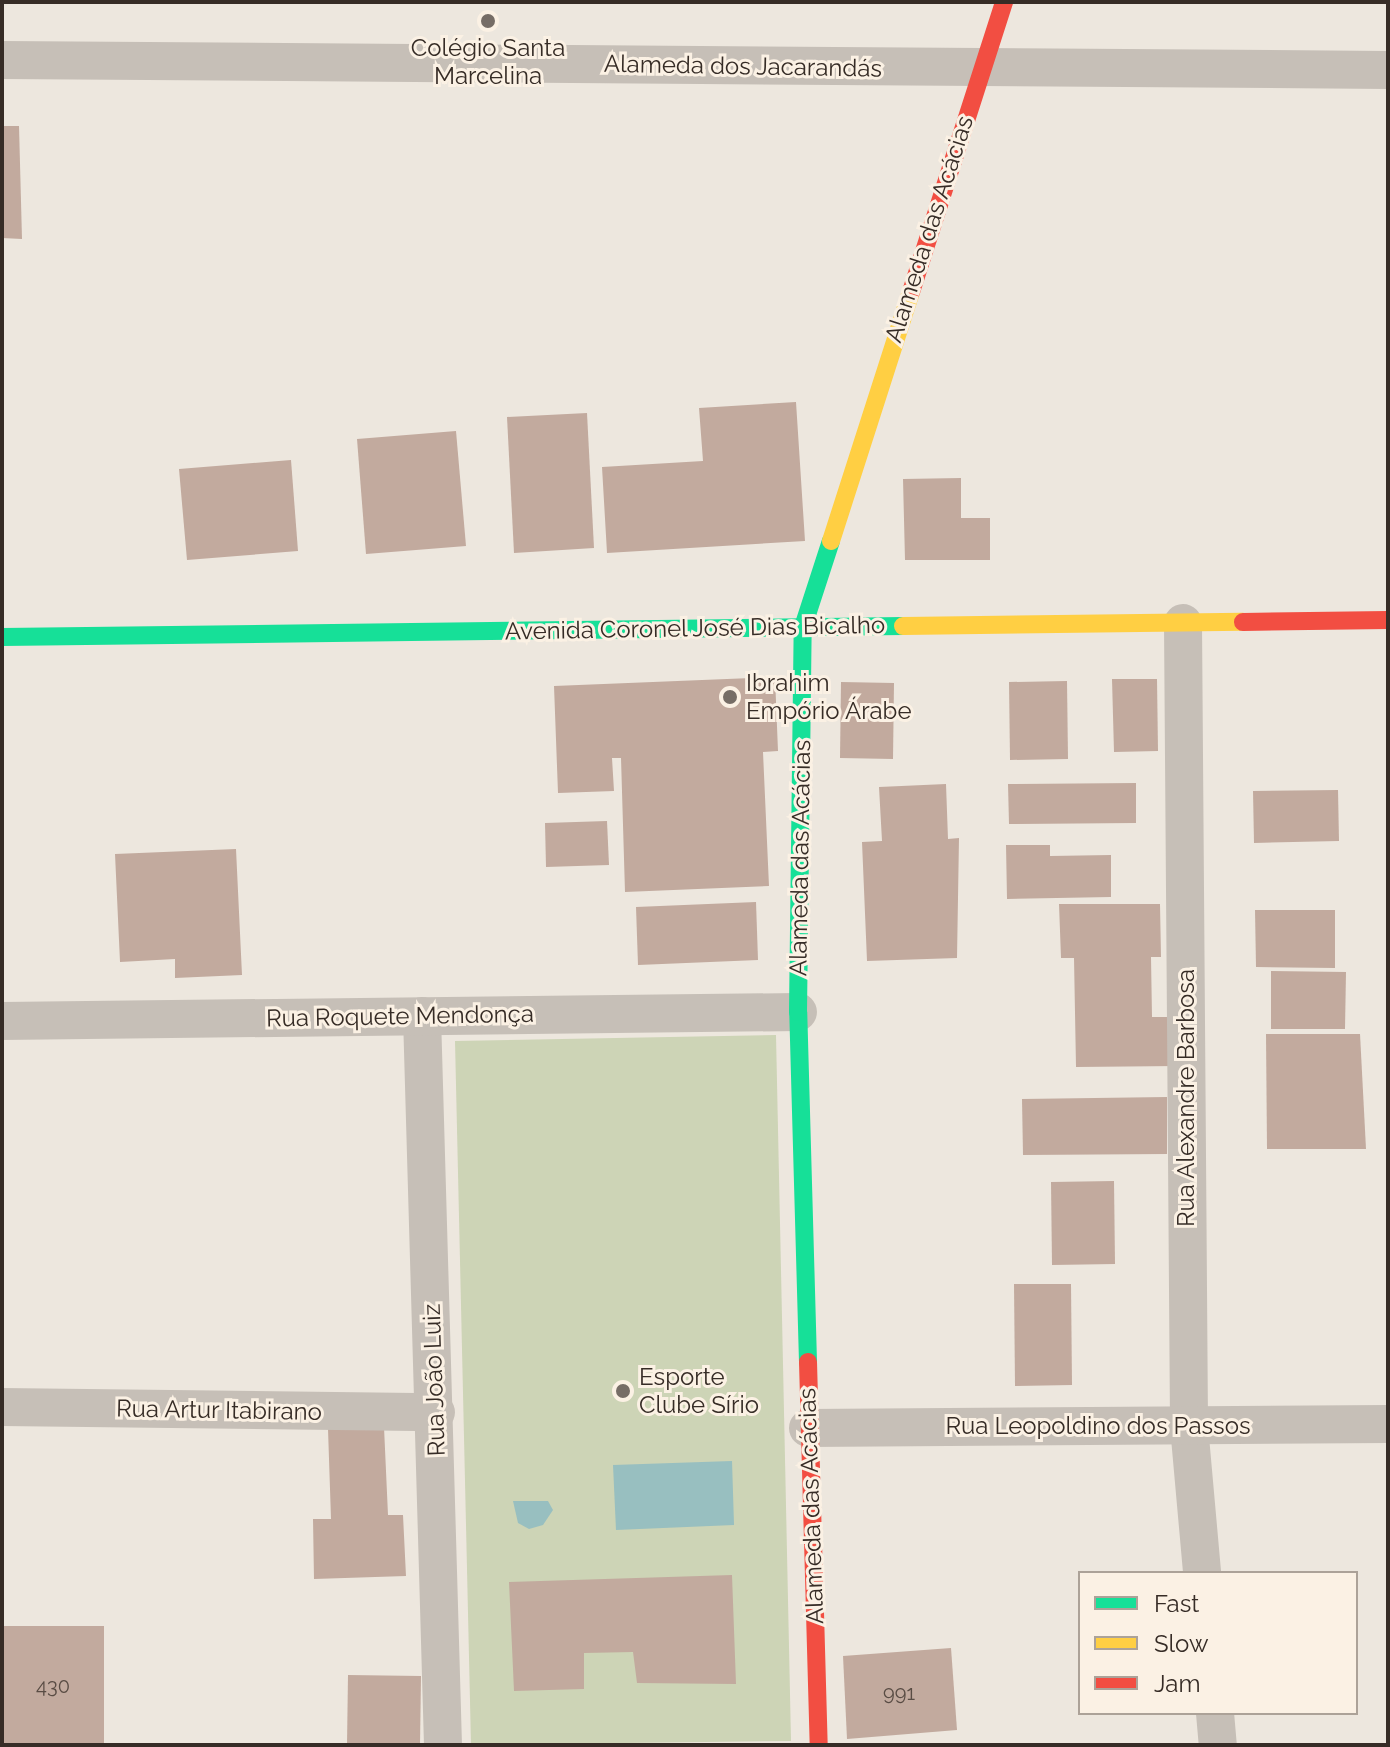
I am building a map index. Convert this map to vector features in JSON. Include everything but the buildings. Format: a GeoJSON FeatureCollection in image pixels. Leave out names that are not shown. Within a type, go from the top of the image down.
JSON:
{"type":"FeatureCollection","features":[{"type":"Feature","properties":{"kind":"street","name":"Alameda das Acácias"},"geometry":{"type":"LineString","coordinates":[[819,1745],[798,1012],[803,627],[980,68],[1004,2]]}},
{"type":"Feature","properties":{"kind":"street","name":"Alameda dos Jacarandás"},"geometry":{"type":"LineString","coordinates":[[2,60],[1388,70]]}},
{"type":"Feature","properties":{"kind":"street","name":"Avenida Coronel José Dias Bicalho"},"geometry":{"type":"LineString","coordinates":[[2,637],[1388,620]]}},
{"type":"Feature","properties":{"kind":"street","name":"Rua Alexandre Barbosa"},"geometry":{"type":"LineString","coordinates":[[1183,623],[1189,1426],[1202,1571]]}},
{"type":"Feature","properties":{"kind":"street","name":"Rua Roquete Mendonça"},"geometry":{"type":"LineString","coordinates":[[2,1021],[798,1012]]}},
{"type":"Feature","properties":{"kind":"street","name":"Rua João Luiz"},"geometry":{"type":"LineString","coordinates":[[422,1016],[436,1412],[443,1745]]}},
{"type":"Feature","properties":{"kind":"street","name":"Rua Artur Itabirano"},"geometry":{"type":"LineString","coordinates":[[2,1407],[436,1412]]}},
{"type":"Feature","properties":{"kind":"street","name":"Rua Leopoldino dos Passos"},"geometry":{"type":"LineString","coordinates":[[808,1428],[1388,1424]]}},
{"type":"Feature","properties":{"kind":"street"},"geometry":{"type":"LineString","coordinates":[[1215,1715],[1218,1745]]}},
{"type":"Feature","properties":{"kind":"green space","name":"Esporte Clube Sírio"},"geometry":{"type":"Polygon","coordinates":[[[776,1035],[791,1741],[471,1745],[455,1041],[776,1035]]]}},
{"type":"Feature","properties":{"kind":"water"},"geometry":{"type":"Polygon","coordinates":[[[732,1461],[734,1525],[616,1530],[613,1465],[732,1461]]]}},
{"type":"Feature","properties":{"kind":"water"},"geometry":{"type":"Polygon","coordinates":[[[513,1501],[548,1501],[553,1510],[543,1525],[529,1529],[518,1523],[513,1501]]]}},
{"type":"Feature","properties":{"kind":"traffic: fast"},"geometry":{"type":"LineString","coordinates":[[808,1362],[798,1012],[803,627],[831,541]]}},
{"type":"Feature","properties":{"kind":"traffic: fast"},"geometry":{"type":"LineString","coordinates":[[2,637],[903,626]]}},
{"type":"Feature","properties":{"kind":"traffic: slow"},"geometry":{"type":"LineString","coordinates":[[831,541],[911,292]]}},
{"type":"Feature","properties":{"kind":"traffic: slow"},"geometry":{"type":"LineString","coordinates":[[903,626],[1243,622]]}},
{"type":"Feature","properties":{"kind":"traffic: jam"},"geometry":{"type":"LineString","coordinates":[[911,292],[1004,2]]}},
{"type":"Feature","properties":{"kind":"traffic: jam"},"geometry":{"type":"LineString","coordinates":[[1243,622],[1388,620]]}},
{"type":"Feature","properties":{"kind":"traffic: jam"},"geometry":{"type":"LineString","coordinates":[[808,1362],[819,1745]]}},
{"type":"Feature","properties":{"kind":"place","name":"Colégio Santa Marcelina"},"geometry":{"type":"Point","coordinates":[488,21]}},
{"type":"Feature","properties":{"kind":"place","name":"Ibrahim Empório Árabe"},"geometry":{"type":"Point","coordinates":[730,697]}},
{"type":"Feature","properties":{"kind":"place","name":"Esporte Clube Sírio"},"geometry":{"type":"Point","coordinates":[623,1391]}}]}
